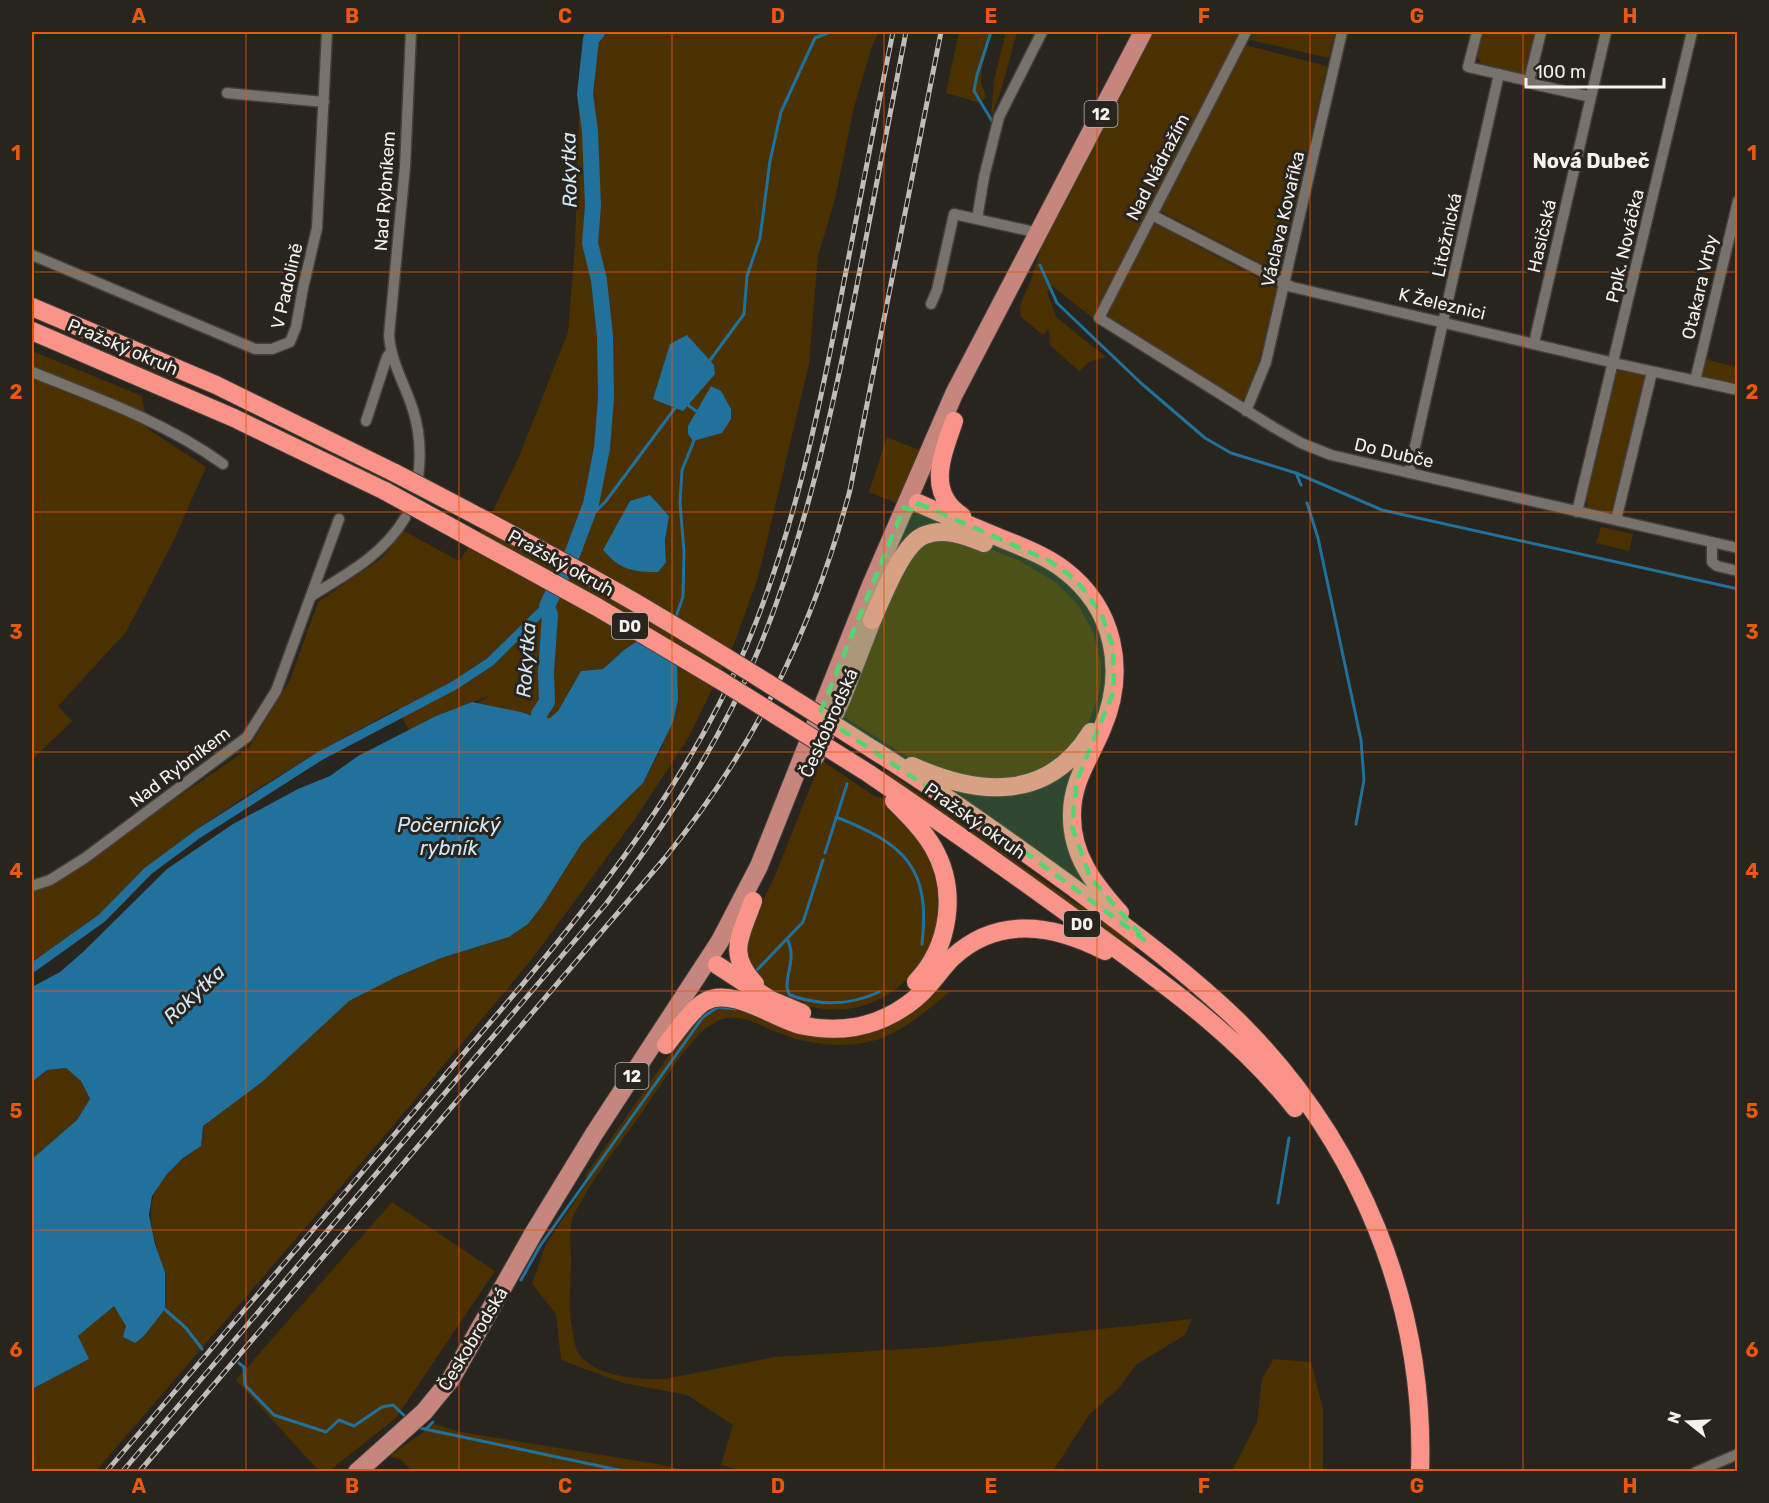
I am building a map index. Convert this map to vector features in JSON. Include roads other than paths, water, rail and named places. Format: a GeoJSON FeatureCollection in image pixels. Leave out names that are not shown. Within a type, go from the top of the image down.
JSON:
{"type":"FeatureCollection","features":[{"type":"Feature","properties":{"kind":"highway","name":"Pražský okruh"},"geometry":{"type":"LineString","coordinates":[[32,306],[207,381],[395,473],[501,528],[641,606],[889,757],[1146,941]]}},
{"type":"Feature","properties":{"kind":"highway","name":"Pražský okruh"},"geometry":{"type":"LineString","coordinates":[[32,331],[234,418],[385,492],[606,612],[732,687],[873,778],[1012,873],[1153,976]]}},
{"type":"Feature","properties":{"kind":"highway"},"geometry":{"type":"LineString","coordinates":[[954,420],[940,466],[942,495],[955,512],[997,537]]}},
{"type":"Feature","properties":{"kind":"highway"},"geometry":{"type":"LineString","coordinates":[[911,505],[1043,556],[1070,575],[1090,596],[1108,629],[1115,663],[1114,691],[1101,732],[1077,780],[1072,804],[1072,826],[1077,849],[1090,877],[1146,941],[1239,1023],[1272,1059],[1317,1117],[1344,1160],[1374,1219],[1394,1273],[1400,1320],[1419,1412],[1419,1472]]}},
{"type":"Feature","properties":{"kind":"highway"},"geometry":{"type":"LineString","coordinates":[[889,757],[954,782],[1000,788],[1024,785],[1044,777],[1080,748],[1097,721],[1104,700],[1107,680],[1104,644],[1094,617],[1062,579],[1036,562],[911,505]]}},
{"type":"Feature","properties":{"kind":"highway"},"geometry":{"type":"LineString","coordinates":[[872,620],[905,553],[925,534],[939,532],[961,535],[1036,562]]}},
{"type":"Feature","properties":{"kind":"highway"},"geometry":{"type":"LineString","coordinates":[[710,967],[788,1008],[811,1015],[836,1017],[863,1013],[878,1007],[898,997],[921,976],[932,961],[945,926],[948,906],[946,882],[939,858],[924,833],[873,778]]}},
{"type":"Feature","properties":{"kind":"highway"},"geometry":{"type":"LineString","coordinates":[[753,902],[739,941],[739,960],[755,983],[788,1008]]}},
{"type":"Feature","properties":{"kind":"highway"},"geometry":{"type":"LineString","coordinates":[[666,1044],[701,1005],[718,997],[739,1000],[798,1024],[817,1028],[843,1028],[868,1024],[886,1017],[917,997],[951,958],[982,937],[1006,930],[1042,929],[1070,935],[1153,976],[1214,1024],[1244,1051],[1282,1091],[1307,1124],[1338,1173],[1360,1217],[1400,1320]]}},
{"type":"Feature","properties":{"kind":"highway"},"geometry":{"type":"LineString","coordinates":[[710,967],[798,1024]]}},
{"type":"Feature","properties":{"kind":"highway"},"geometry":{"type":"LineString","coordinates":[[1405,1345],[1408,1472]]}},
{"type":"Feature","properties":{"kind":"main road","name":"Českobrodská"},"geometry":{"type":"LineString","coordinates":[[357,1472],[405,1430],[441,1392],[470,1348],[533,1234],[594,1134],[753,902],[801,785],[842,698],[872,620],[911,505],[954,394],[1143,32]]}},
{"type":"Feature","properties":{"kind":"main road","name":"Českobrodská"},"geometry":{"type":"LineString","coordinates":[[564,1185],[601,1140],[666,1044],[710,967],[759,866],[871,585],[1029,274],[1039,233]]}},
{"type":"Feature","properties":{"kind":"street","name":"V Padolině"},"geometry":{"type":"LineString","coordinates":[[32,255],[255,349],[263,350],[290,342],[297,327],[317,228],[327,32]]}},
{"type":"Feature","properties":{"kind":"street","name":"Nad Rybníkem"},"geometry":{"type":"LineString","coordinates":[[411,32],[405,167],[390,317],[390,353],[416,419],[419,442],[418,478]]}},
{"type":"Feature","properties":{"kind":"street"},"geometry":{"type":"LineString","coordinates":[[976,219],[999,117],[1042,32]]}},
{"type":"Feature","properties":{"kind":"street","name":"Nad Nádražím"},"geometry":{"type":"LineString","coordinates":[[1099,318],[1246,32]]}},
{"type":"Feature","properties":{"kind":"street","name":"Václava Kovaříka"},"geometry":{"type":"LineString","coordinates":[[1246,411],[1266,362],[1342,32]]}},
{"type":"Feature","properties":{"kind":"street"},"geometry":{"type":"LineString","coordinates":[[1477,32],[1468,67],[1591,98]]}},
{"type":"Feature","properties":{"kind":"street"},"geometry":{"type":"LineString","coordinates":[[1529,81],[1540,32]]}},
{"type":"Feature","properties":{"kind":"street","name":"Hasičská"},"geometry":{"type":"LineString","coordinates":[[1534,343],[1606,32]]}},
{"type":"Feature","properties":{"kind":"street","name":"Pplk. Nováčka"},"geometry":{"type":"LineString","coordinates":[[1577,512],[1692,32]]}},
{"type":"Feature","properties":{"kind":"street","name":"Litožnická"},"geometry":{"type":"LineString","coordinates":[[1409,473],[1500,74]]}},
{"type":"Feature","properties":{"kind":"street"},"geometry":{"type":"LineString","coordinates":[[227,93],[324,102]]}},
{"type":"Feature","properties":{"kind":"street","name":"Otakara Vrby"},"geometry":{"type":"LineString","coordinates":[[1695,381],[1737,201]]}},
{"type":"Feature","properties":{"kind":"street"},"geometry":{"type":"LineString","coordinates":[[931,304],[938,290],[954,214],[1039,233]]}},
{"type":"Feature","properties":{"kind":"street","name":"K Železnici"},"geometry":{"type":"LineString","coordinates":[[1152,215],[1285,284],[1652,372],[1737,390]]}},
{"type":"Feature","properties":{"kind":"street","name":"Do Dubče"},"geometry":{"type":"LineString","coordinates":[[1099,318],[1273,428],[1316,450],[1737,549]]}},
{"type":"Feature","properties":{"kind":"street","name":"Nad Rybníkem"},"geometry":{"type":"LineString","coordinates":[[366,421],[390,353]]}},
{"type":"Feature","properties":{"kind":"street"},"geometry":{"type":"LineString","coordinates":[[32,372],[126,410],[185,439],[223,464]]}},
{"type":"Feature","properties":{"kind":"street"},"geometry":{"type":"LineString","coordinates":[[1616,520],[1652,372]]}},
{"type":"Feature","properties":{"kind":"street"},"geometry":{"type":"LineString","coordinates":[[380,378],[399,377]]}},
{"type":"Feature","properties":{"kind":"street"},"geometry":{"type":"LineString","coordinates":[[311,596],[353,571],[378,552],[388,543],[405,518]]}},
{"type":"Feature","properties":{"kind":"street","name":"Nad Rybníkem"},"geometry":{"type":"LineString","coordinates":[[32,886],[51,880],[85,858],[247,737],[276,691],[339,519]]}},
{"type":"Feature","properties":{"kind":"street"},"geometry":{"type":"LineString","coordinates":[[1712,542],[1712,562],[1717,566],[1737,570]]}},
{"type":"Feature","properties":{"kind":"street"},"geometry":{"type":"LineString","coordinates":[[1696,1472],[1737,1454]]}},
{"type":"Feature","properties":{"kind":"water"},"geometry":{"type":"Polygon","coordinates":[[[687,335],[714,365],[715,374],[683,411],[653,399],[670,344],[687,335]]]}},
{"type":"Feature","properties":{"kind":"water"},"geometry":{"type":"Polygon","coordinates":[[[711,386],[721,391],[731,409],[731,419],[722,433],[693,441],[688,434],[688,426],[711,386]]]}},
{"type":"Feature","properties":{"kind":"water"},"geometry":{"type":"Polygon","coordinates":[[[650,495],[669,516],[665,540],[666,562],[658,572],[621,566],[603,550],[630,501],[650,495]]]}},
{"type":"Feature","properties":{"kind":"water","name":"Počernický rybník"},"geometry":{"type":"Polygon","coordinates":[[[639,640],[677,659],[678,700],[673,722],[643,783],[582,843],[528,924],[509,937],[441,958],[396,977],[349,1001],[262,1082],[203,1126],[201,1146],[182,1159],[167,1174],[152,1196],[149,1215],[155,1244],[165,1272],[165,1309],[144,1336],[135,1343],[123,1337],[126,1326],[114,1306],[78,1336],[89,1359],[32,1389],[32,1159],[77,1120],[90,1099],[81,1081],[66,1068],[47,1070],[32,1082],[32,987],[60,972],[83,952],[167,869],[233,824],[298,789],[330,776],[358,756],[436,716],[472,702],[521,712],[538,718],[550,718],[558,711],[581,671],[603,669],[639,640]]]}},
{"type":"Feature","properties":{"kind":"waterway","name":"Rokytka"},"geometry":{"type":"LineString","coordinates":[[543,737],[538,728],[539,714],[547,702],[546,672],[550,615],[547,606],[573,552],[591,504],[602,448],[606,398],[605,336],[599,280],[590,243],[593,206],[590,131],[585,94],[591,39],[597,32]]}},
{"type":"Feature","properties":{"kind":"waterway"},"geometry":{"type":"LineString","coordinates":[[708,363],[744,314],[747,276],[760,238],[770,161],[781,112],[815,38],[830,32]]}},
{"type":"Feature","properties":{"kind":"waterway"},"geometry":{"type":"LineString","coordinates":[[991,32],[974,91],[992,121]]}},
{"type":"Feature","properties":{"kind":"waterway"},"geometry":{"type":"LineString","coordinates":[[1040,265],[1057,303],[1142,384],[1205,438],[1231,453],[1296,473],[1382,510],[1738,589]]}},
{"type":"Feature","properties":{"kind":"waterway"},"geometry":{"type":"LineString","coordinates":[[685,403],[699,413]]}},
{"type":"Feature","properties":{"kind":"waterway"},"geometry":{"type":"LineString","coordinates":[[580,527],[606,501],[678,404]]}},
{"type":"Feature","properties":{"kind":"waterway"},"geometry":{"type":"LineString","coordinates":[[675,619],[683,597],[684,551],[680,503],[682,470],[695,438]]}},
{"type":"Feature","properties":{"kind":"waterway"},"geometry":{"type":"LineString","coordinates":[[1296,473],[1301,485]]}},
{"type":"Feature","properties":{"kind":"waterway"},"geometry":{"type":"LineString","coordinates":[[1307,503],[1318,538],[1361,740],[1364,780],[1356,824]]}},
{"type":"Feature","properties":{"kind":"waterway"},"geometry":{"type":"LineString","coordinates":[[32,968],[102,918],[148,871],[198,834],[320,756],[455,685],[490,662],[547,606]]}},
{"type":"Feature","properties":{"kind":"waterway"},"geometry":{"type":"LineString","coordinates":[[825,853],[847,784]]}},
{"type":"Feature","properties":{"kind":"waterway"},"geometry":{"type":"LineString","coordinates":[[836,817],[880,838],[896,849],[908,862],[917,878],[922,896],[924,918],[922,944]]}},
{"type":"Feature","properties":{"kind":"waterway"},"geometry":{"type":"LineString","coordinates":[[757,970],[803,922],[823,860]]}},
{"type":"Feature","properties":{"kind":"waterway"},"geometry":{"type":"LineString","coordinates":[[787,939],[791,955],[787,984],[790,995],[801,999],[834,1003],[857,1000],[879,992]]}},
{"type":"Feature","properties":{"kind":"waterway"},"geometry":{"type":"LineString","coordinates":[[521,1280],[540,1246],[703,1017],[718,1007],[736,1009]]}},
{"type":"Feature","properties":{"kind":"waterway"},"geometry":{"type":"LineString","coordinates":[[1278,1203],[1289,1138]]}},
{"type":"Feature","properties":{"kind":"waterway"},"geometry":{"type":"LineString","coordinates":[[162,1307],[186,1328],[202,1349]]}},
{"type":"Feature","properties":{"kind":"waterway"},"geometry":{"type":"LineString","coordinates":[[239,1363],[244,1367],[245,1385],[274,1415],[326,1432],[339,1420],[354,1426],[382,1407],[393,1405],[407,1418]]}},
{"type":"Feature","properties":{"kind":"waterway"},"geometry":{"type":"LineString","coordinates":[[426,1429],[433,1422]]}},
{"type":"Feature","properties":{"kind":"waterway"},"geometry":{"type":"LineString","coordinates":[[420,1428],[628,1472]]}},
{"type":"Feature","properties":{"kind":"railway"},"geometry":{"type":"LineString","coordinates":[[106,1472],[570,927],[649,821],[685,765],[718,707],[763,605],[791,518],[832,342],[893,32]]}},
{"type":"Feature","properties":{"kind":"railway"},"geometry":{"type":"LineString","coordinates":[[122,1472],[606,904],[670,813],[727,718],[758,651],[775,607],[816,473],[847,336],[906,32]]}},
{"type":"Feature","properties":{"kind":"railway"},"geometry":{"type":"LineString","coordinates":[[139,1472],[664,859],[727,774],[753,730],[799,639],[835,542],[850,490],[941,32]]}},
{"type":"Feature","properties":{"kind":"district","name":"Nová Dubeč"},"geometry":{"type":"Point","coordinates":[1591,161]}}]}
